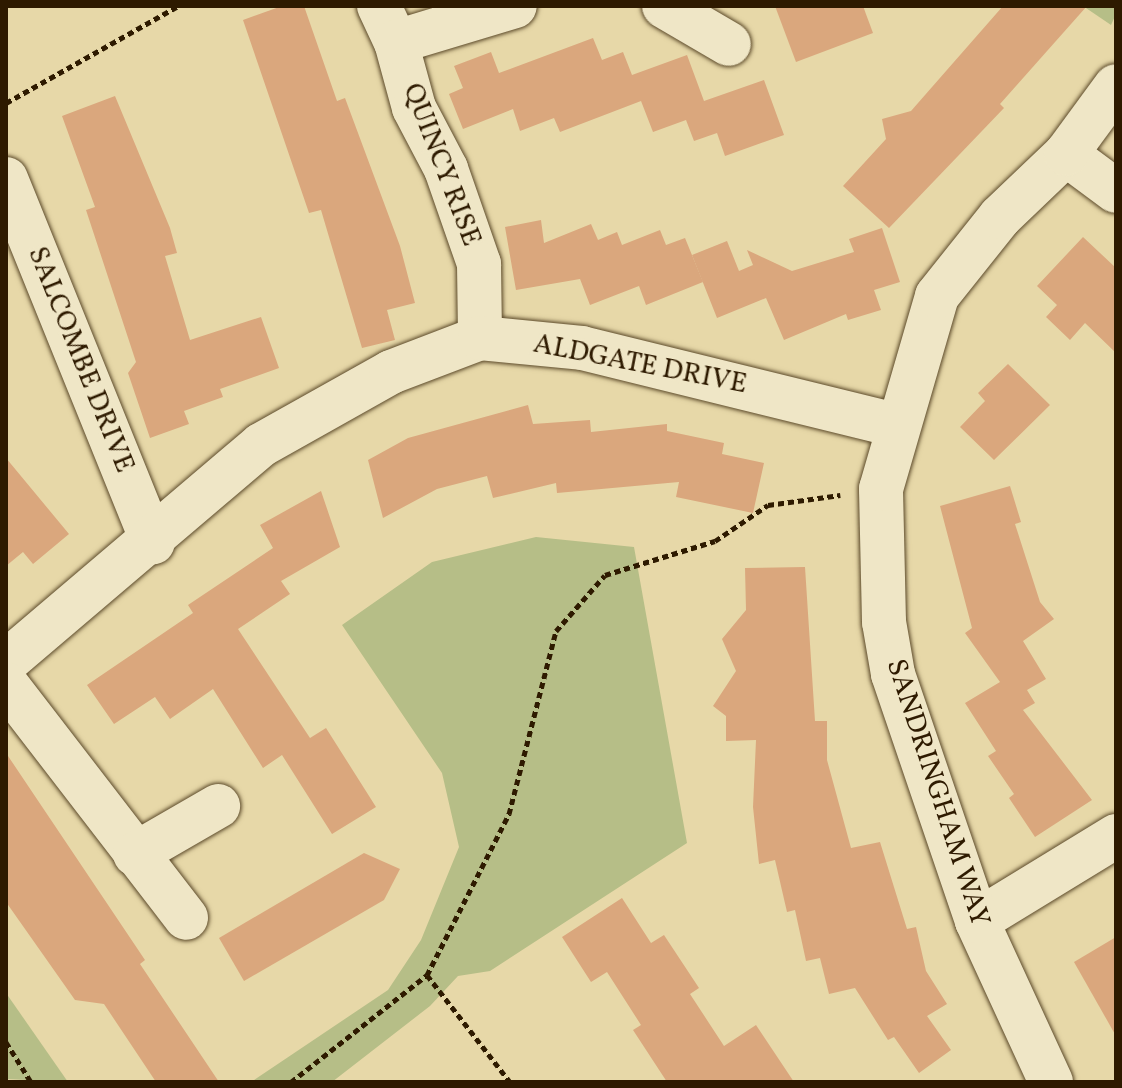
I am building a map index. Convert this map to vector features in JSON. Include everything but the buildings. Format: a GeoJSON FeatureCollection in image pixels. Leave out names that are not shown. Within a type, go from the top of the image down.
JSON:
{"type":"FeatureCollection","features":[{"type":"Feature","properties":{"kind":"street","name":"QUINCY RISE"},"geometry":{"type":"LineString","coordinates":[[480,338],[479,264],[446,169],[414,108],[388,24],[515,6]]}},
{"type":"Feature","properties":{"kind":"street"},"geometry":{"type":"LineString","coordinates":[[664,6],[729,44]]}},
{"type":"Feature","properties":{"kind":"street","name":"SANDRINGHAM WAY"},"geometry":{"type":"LineString","coordinates":[[1051,1082],[977,921],[893,674],[884,622],[881,489],[895,425],[937,296],[1000,217],[1066,154],[1116,86]]}},
{"type":"Feature","properties":{"kind":"street"},"geometry":{"type":"LineString","coordinates":[[1066,154],[1116,191]]}},
{"type":"Feature","properties":{"kind":"street","name":"SALCOMBE DRIVE"},"geometry":{"type":"LineString","coordinates":[[11,203],[153,542]]}},
{"type":"Feature","properties":{"kind":"street","name":"ALDGATE DRIVE"},"geometry":{"type":"LineString","coordinates":[[6,662],[153,542],[261,445],[391,372],[480,338],[582,348],[895,425]]}},
{"type":"Feature","properties":{"kind":"street"},"geometry":{"type":"LineString","coordinates":[[6,684],[186,918]]}},
{"type":"Feature","properties":{"kind":"street"},"geometry":{"type":"LineString","coordinates":[[135,854],[218,806]]}},
{"type":"Feature","properties":{"kind":"street"},"geometry":{"type":"LineString","coordinates":[[977,921],[1116,836]]}},
{"type":"Feature","properties":{"kind":"path"},"geometry":{"type":"LineString","coordinates":[[6,103],[178,6]]}},
{"type":"Feature","properties":{"kind":"path"},"geometry":{"type":"LineString","coordinates":[[291,1082],[427,975],[509,814],[556,631],[605,575],[670,559],[715,541],[768,505],[881,489]]}},
{"type":"Feature","properties":{"kind":"path"},"geometry":{"type":"LineString","coordinates":[[427,975],[510,1082]]}},
{"type":"Feature","properties":{"kind":"path"},"geometry":{"type":"LineString","coordinates":[[6,1042],[31,1082]]}},
{"type":"Feature","properties":{"kind":"green space"},"geometry":{"type":"Polygon","coordinates":[[[1083,6],[1116,6],[1116,14],[1111,25],[1083,6]]]}},
{"type":"Feature","properties":{"kind":"green space"},"geometry":{"type":"Polygon","coordinates":[[[536,537],[634,547],[687,843],[490,971],[458,976],[430,1006],[332,1082],[251,1082],[388,990],[421,940],[459,847],[442,773],[342,625],[432,562],[536,537]]]}},
{"type":"Feature","properties":{"kind":"green space"},"geometry":{"type":"Polygon","coordinates":[[[6,993],[68,1082],[6,1079],[6,993]]]}}]}
